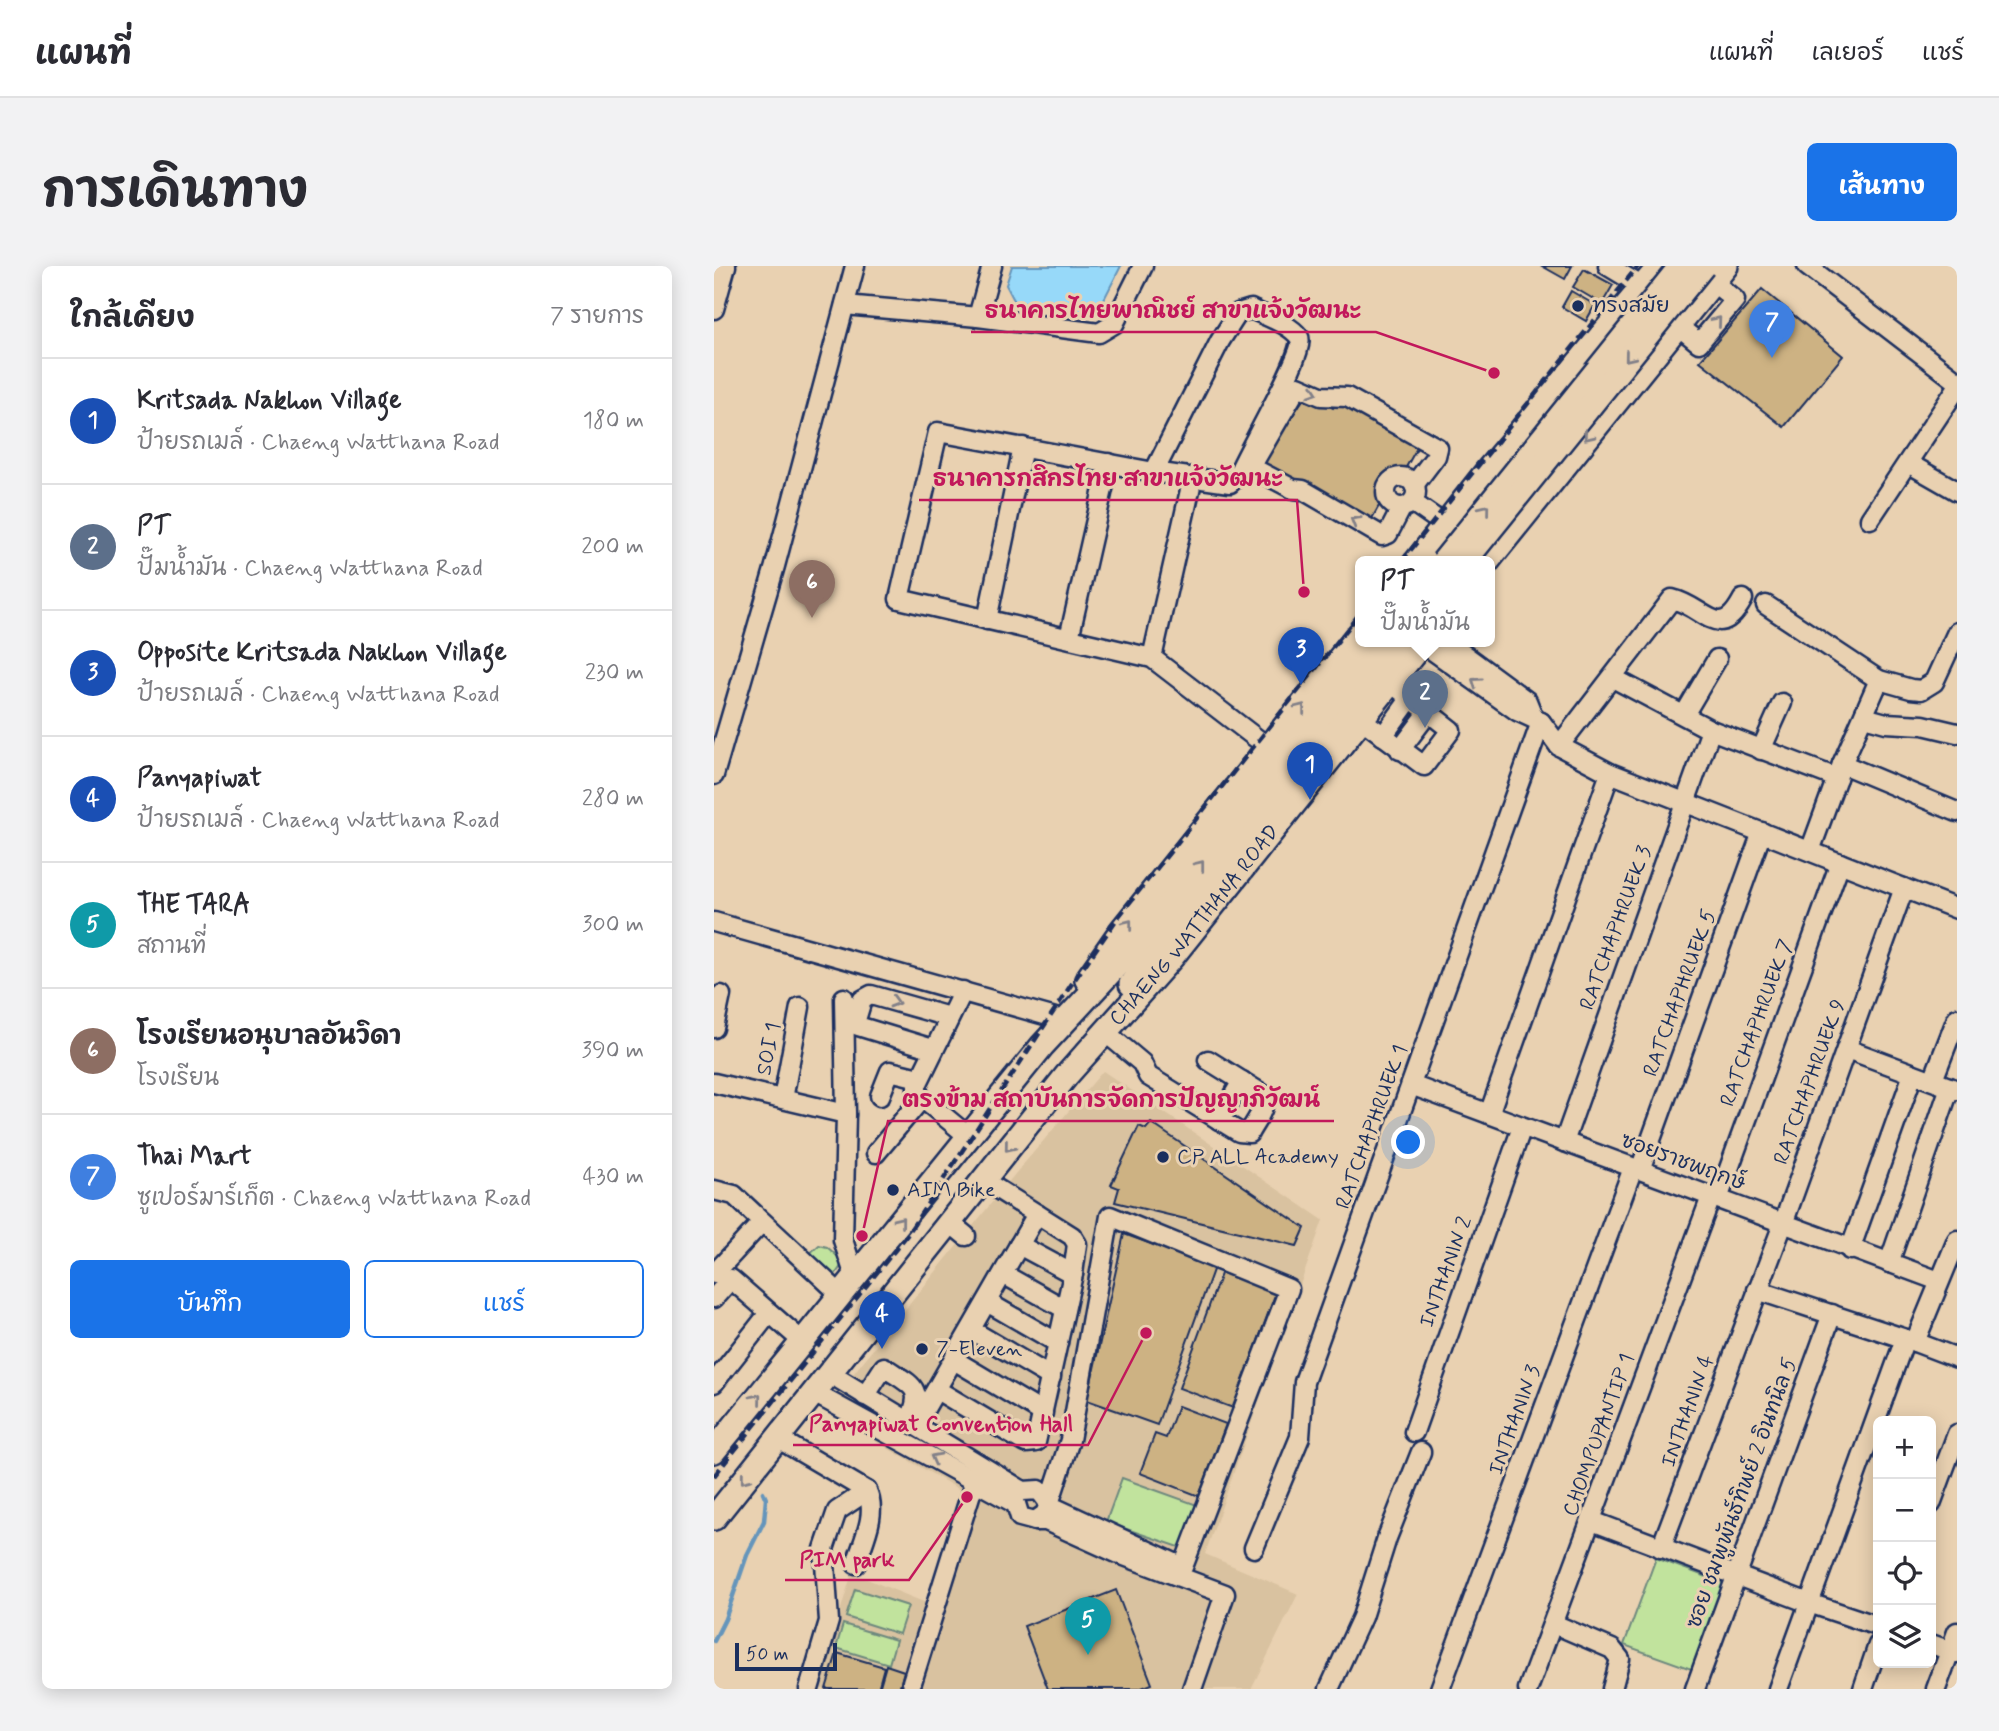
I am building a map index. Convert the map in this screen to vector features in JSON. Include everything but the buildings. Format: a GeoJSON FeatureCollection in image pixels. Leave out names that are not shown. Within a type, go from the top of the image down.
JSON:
{"type":"FeatureCollection","features":[{"type":"Feature","properties":{"kind":"main road"},"geometry":{"type":"LineString","coordinates":[[1421,556],[1487,471],[1660,266]]}},
{"type":"Feature","properties":{"kind":"main road"},"geometry":{"type":"LineString","coordinates":[[1448,556],[1681,266]]}},
{"type":"Feature","properties":{"kind":"main road"},"geometry":{"type":"LineString","coordinates":[[1492,556],[1682,320],[1714,271]]}},
{"type":"Feature","properties":{"kind":"main road"},"geometry":{"type":"LineString","coordinates":[[1469,556],[1714,271]]}},
{"type":"Feature","properties":{"kind":"main road"},"geometry":{"type":"LineString","coordinates":[[1643,287],[1682,320]]}},
{"type":"Feature","properties":{"kind":"main road"},"geometry":{"type":"LineString","coordinates":[[1487,471],[1530,452],[1539,458],[1545,463],[1531,507]]}},
{"type":"Feature","properties":{"kind":"main road","name":"CHAENG WATTHANA ROAD"},"geometry":{"type":"LineString","coordinates":[[1042,1046],[1121,931],[1355,639]]}},
{"type":"Feature","properties":{"kind":"main road","name":"CHAENG WATTHANA ROAD"},"geometry":{"type":"LineString","coordinates":[[1067,1075],[1375,647]]}},
{"type":"Feature","properties":{"kind":"main road","name":"CHAENG WATTHANA ROAD"},"geometry":{"type":"LineString","coordinates":[[714,1451],[1042,1046],[1143,937],[1306,745],[1394,647]]}},
{"type":"Feature","properties":{"kind":"main road","name":"CHAENG WATTHANA ROAD"},"geometry":{"type":"LineString","coordinates":[[714,1518],[829,1373],[958,1229],[983,1180],[1067,1075],[1172,957],[1419,647]]}},
{"type":"Feature","properties":{"kind":"street"},"geometry":{"type":"LineString","coordinates":[[714,309],[726,266]]}},
{"type":"Feature","properties":{"kind":"street"},"geometry":{"type":"LineString","coordinates":[[714,775],[775,566],[855,266]]}},
{"type":"Feature","properties":{"kind":"street"},"geometry":{"type":"LineString","coordinates":[[978,317],[992,266]]}},
{"type":"Feature","properties":{"kind":"street"},"geometry":{"type":"LineString","coordinates":[[845,305],[978,317],[1099,333],[1114,324],[1143,266]]}},
{"type":"Feature","properties":{"kind":"street"},"geometry":{"type":"LineString","coordinates":[[1608,266],[1643,287]]}},
{"type":"Feature","properties":{"kind":"street"},"geometry":{"type":"LineString","coordinates":[[1807,266],[1957,381]]}},
{"type":"Feature","properties":{"kind":"street"},"geometry":{"type":"LineString","coordinates":[[1682,320],[1699,343],[1735,300],[1714,271]]}},
{"type":"Feature","properties":{"kind":"street"},"geometry":{"type":"LineString","coordinates":[[1154,472],[1229,324],[1238,313],[1251,309],[1298,336],[1301,342],[1294,364],[1233,481],[1225,483],[1154,472],[938,432],[899,599],[1152,659],[1269,748]]}},
{"type":"Feature","properties":{"kind":"street"},"geometry":{"type":"LineString","coordinates":[[1298,386],[1321,396],[1347,397],[1438,448],[1436,456],[1409,498],[1388,534],[1382,536],[1303,490],[1293,489],[1251,467],[1298,386]]}},
{"type":"Feature","properties":{"kind":"street"},"geometry":{"type":"LineString","coordinates":[[1870,519],[1957,388]]}},
{"type":"Feature","properties":{"kind":"street"},"geometry":{"type":"LineString","coordinates":[[987,620],[1023,447]]}},
{"type":"Feature","properties":{"kind":"street"},"geometry":{"type":"LineString","coordinates":[[1069,638],[1110,463]]}},
{"type":"Feature","properties":{"kind":"street"},"geometry":{"type":"LineString","coordinates":[[1908,463],[1957,491]]}},
{"type":"Feature","properties":{"kind":"street"},"geometry":{"type":"LineString","coordinates":[[1152,659],[1193,477]]}},
{"type":"Feature","properties":{"kind":"street"},"geometry":{"type":"LineString","coordinates":[[1409,498],[1445,525]]}},
{"type":"Feature","properties":{"kind":"street"},"geometry":{"type":"LineString","coordinates":[[1559,746],[1672,598],[1717,621],[1726,621],[1734,615],[1742,599]]}},
{"type":"Feature","properties":{"kind":"street"},"geometry":{"type":"LineString","coordinates":[[1766,605],[1880,680],[1911,689],[1921,690],[1934,682],[1957,632]]}},
{"type":"Feature","properties":{"kind":"street"},"geometry":{"type":"LineString","coordinates":[[1428,647],[1517,711],[1537,719]]}},
{"type":"Feature","properties":{"kind":"street"},"geometry":{"type":"LineString","coordinates":[[1454,647],[1527,701],[1537,719],[1559,746],[1610,773],[1957,909]]}},
{"type":"Feature","properties":{"kind":"street"},"geometry":{"type":"LineString","coordinates":[[1684,715],[1717,659]]}},
{"type":"Feature","properties":{"kind":"street"},"geometry":{"type":"LineString","coordinates":[[1613,678],[1712,730],[1760,750],[1840,771],[1957,812]]}},
{"type":"Feature","properties":{"kind":"street"},"geometry":{"type":"LineString","coordinates":[[1810,851],[1840,771],[1880,680]]}},
{"type":"Feature","properties":{"kind":"street"},"geometry":{"type":"LineString","coordinates":[[1362,719],[1424,766],[1451,730],[1391,683]]}},
{"type":"Feature","properties":{"kind":"street"},"geometry":{"type":"LineString","coordinates":[[1383,736],[1410,699]]}},
{"type":"Feature","properties":{"kind":"street"},"geometry":{"type":"LineString","coordinates":[[1760,750],[1782,703]]}},
{"type":"Feature","properties":{"kind":"street"},"geometry":{"type":"LineString","coordinates":[[1401,750],[1428,713]]}},
{"type":"Feature","properties":{"kind":"street"},"geometry":{"type":"LineString","coordinates":[[1864,716],[1886,723],[1923,724],[1957,733]]}},
{"type":"Feature","properties":{"kind":"street","name":"RATCHAPHRUEK 1"},"geometry":{"type":"LineString","coordinates":[[1254,1548],[1300,1437],[1304,1382],[1411,1085],[1537,719]]}},
{"type":"Feature","properties":{"kind":"street","name":"RATCHAPHRUEK 3"},"geometry":{"type":"LineString","coordinates":[[1564,1142],[1712,730]]}},
{"type":"Feature","properties":{"kind":"street"},"geometry":{"type":"LineString","coordinates":[[1489,1114],[1610,773]]}},
{"type":"Feature","properties":{"kind":"street","name":"RATCHAPHRUEK 5"},"geometry":{"type":"LineString","coordinates":[[1636,1169],[1762,832]]}},
{"type":"Feature","properties":{"kind":"street","name":"RATCHAPHRUEK 7"},"geometry":{"type":"LineString","coordinates":[[1715,1198],[1840,863]]}},
{"type":"Feature","properties":{"kind":"street","name":"RATCHAPHRUEK 9"},"geometry":{"type":"LineString","coordinates":[[1757,1290],[1904,888]]}},
{"type":"Feature","properties":{"kind":"street"},"geometry":{"type":"LineString","coordinates":[[714,922],[1059,1019]]}},
{"type":"Feature","properties":{"kind":"street"},"geometry":{"type":"LineString","coordinates":[[963,991],[916,1085],[922,1098],[968,1136]]}},
{"type":"Feature","properties":{"kind":"street"},"geometry":{"type":"LineString","coordinates":[[714,1028],[721,995]]}},
{"type":"Feature","properties":{"kind":"street"},"geometry":{"type":"LineString","coordinates":[[933,1049],[858,1026],[856,1020],[862,1000],[871,995],[950,1017]]}},
{"type":"Feature","properties":{"kind":"street"},"geometry":{"type":"LineString","coordinates":[[844,998],[846,1114],[843,1240],[848,1285]]}},
{"type":"Feature","properties":{"kind":"street","name":"SOI 1"},"geometry":{"type":"LineString","coordinates":[[783,1099],[800,1007]]}},
{"type":"Feature","properties":{"kind":"street"},"geometry":{"type":"LineString","coordinates":[[1933,1080],[1957,1018]]}},
{"type":"Feature","properties":{"kind":"street"},"geometry":{"type":"LineString","coordinates":[[1105,1032],[1142,1063],[1148,1076],[1239,1132],[1249,1133],[1265,1104],[1265,1098],[1208,1060]]}},
{"type":"Feature","properties":{"kind":"street"},"geometry":{"type":"LineString","coordinates":[[1847,1049],[1954,1088],[1889,1263]]}},
{"type":"Feature","properties":{"kind":"street"},"geometry":{"type":"LineString","coordinates":[[880,1096],[890,1071],[919,1078]]}},
{"type":"Feature","properties":{"kind":"street"},"geometry":{"type":"LineString","coordinates":[[1850,1250],[1913,1074]]}},
{"type":"Feature","properties":{"kind":"street"},"geometry":{"type":"LineString","coordinates":[[1219,1120],[1242,1081]]}},
{"type":"Feature","properties":{"kind":"street"},"geometry":{"type":"LineString","coordinates":[[714,1083],[846,1114]]}},
{"type":"Feature","properties":{"kind":"street","name":"ซอยราชพฤกษ์"},"geometry":{"type":"LineString","coordinates":[[1411,1085],[1939,1281]]}},
{"type":"Feature","properties":{"kind":"street"},"geometry":{"type":"LineString","coordinates":[[876,1153],[922,1098]]}},
{"type":"Feature","properties":{"kind":"street","name":"INTHANIN 2"},"geometry":{"type":"LineString","coordinates":[[1414,1432],[1522,1126]]}},
{"type":"Feature","properties":{"kind":"street","name":"INTHANIN 3"},"geometry":{"type":"LineString","coordinates":[[1440,1689],[1636,1169]]}},
{"type":"Feature","properties":{"kind":"street"},"geometry":{"type":"LineString","coordinates":[[937,1390],[1031,1445],[1035,1442],[1073,1274],[1077,1244],[1072,1236],[983,1180]]}},
{"type":"Feature","properties":{"kind":"street"},"geometry":{"type":"LineString","coordinates":[[714,1190],[734,1195],[762,1222],[848,1285]]}},
{"type":"Feature","properties":{"kind":"street","name":"CHOMPUPANTIP 1"},"geometry":{"type":"LineString","coordinates":[[1528,1689],[1715,1198]]}},
{"type":"Feature","properties":{"kind":"street"},"geometry":{"type":"LineString","coordinates":[[912,1424],[937,1390],[1037,1214]]}},
{"type":"Feature","properties":{"kind":"street"},"geometry":{"type":"LineString","coordinates":[[814,1393],[975,1480],[1020,1497],[1039,1490],[1049,1504],[1183,1567],[1289,1289],[1110,1216],[1070,1440],[1049,1504],[1045,1514],[1035,1521]]}},
{"type":"Feature","properties":{"kind":"street"},"geometry":{"type":"LineString","coordinates":[[714,1274],[762,1222]]}},
{"type":"Feature","properties":{"kind":"street"},"geometry":{"type":"LineString","coordinates":[[1778,1689],[1910,1340],[1957,1240]]}},
{"type":"Feature","properties":{"kind":"street"},"geometry":{"type":"LineString","coordinates":[[1020,1245],[1073,1274]]}},
{"type":"Feature","properties":{"kind":"street"},"geometry":{"type":"LineString","coordinates":[[1003,1274],[1065,1309]]}},
{"type":"Feature","properties":{"kind":"street"},"geometry":{"type":"LineString","coordinates":[[714,1298],[731,1279],[802,1341]]}},
{"type":"Feature","properties":{"kind":"street"},"geometry":{"type":"LineString","coordinates":[[1757,1290],[1957,1358]]}},
{"type":"Feature","properties":{"kind":"street","name":"INTHANIN 4"},"geometry":{"type":"LineString","coordinates":[[1661,1548],[1757,1290]]}},
{"type":"Feature","properties":{"kind":"street"},"geometry":{"type":"LineString","coordinates":[[987,1302],[1058,1343]]}},
{"type":"Feature","properties":{"kind":"street"},"geometry":{"type":"LineString","coordinates":[[714,1383],[769,1313]]}},
{"type":"Feature","properties":{"kind":"street","name":"ซอย ชมพูพันธ์ทิพย์ 2 อินทนิล 5"},"geometry":{"type":"LineString","coordinates":[[1695,1689],[1832,1314]]}},
{"type":"Feature","properties":{"kind":"street"},"geometry":{"type":"LineString","coordinates":[[971,1330],[1051,1377]]}},
{"type":"Feature","properties":{"kind":"street"},"geometry":{"type":"LineString","coordinates":[[954,1360],[1043,1413]]}},
{"type":"Feature","properties":{"kind":"street"},"geometry":{"type":"LineString","coordinates":[[865,1396],[884,1367],[916,1391],[918,1398],[912,1424]]}},
{"type":"Feature","properties":{"kind":"street"},"geometry":{"type":"LineString","coordinates":[[829,1373],[912,1424],[1020,1497]]}},
{"type":"Feature","properties":{"kind":"street"},"geometry":{"type":"LineString","coordinates":[[1936,1491],[1957,1434]]}},
{"type":"Feature","properties":{"kind":"street"},"geometry":{"type":"LineString","coordinates":[[777,1438],[867,1491],[872,1503],[871,1515],[856,1564]]}},
{"type":"Feature","properties":{"kind":"street"},"geometry":{"type":"LineString","coordinates":[[1329,1689],[1362,1617],[1387,1538],[1421,1452]]}},
{"type":"Feature","properties":{"kind":"street"},"geometry":{"type":"LineString","coordinates":[[808,1689],[830,1621],[824,1549],[837,1511],[835,1472]]}},
{"type":"Feature","properties":{"kind":"street"},"geometry":{"type":"LineString","coordinates":[[912,1682],[975,1480]]}},
{"type":"Feature","properties":{"kind":"street"},"geometry":{"type":"LineString","coordinates":[[837,1511],[867,1491]]}},
{"type":"Feature","properties":{"kind":"street"},"geometry":{"type":"LineString","coordinates":[[1020,1497],[1020,1517],[1046,1521],[1225,1594],[1192,1689]]}},
{"type":"Feature","properties":{"kind":"street"},"geometry":{"type":"LineString","coordinates":[[1592,1521],[1873,1624]]}},
{"type":"Feature","properties":{"kind":"street"},"geometry":{"type":"LineString","coordinates":[[1554,1624],[1612,1649],[1620,1659],[1612,1689]]}},
{"type":"Feature","properties":{"kind":"street"},"geometry":{"type":"LineString","coordinates":[[1936,1689],[1953,1652],[1957,1632]]}},
{"type":"Feature","properties":{"kind":"street"},"geometry":{"type":"LineString","coordinates":[[1936,1646],[1953,1652]]}},
{"type":"Feature","properties":{"kind":"street"},"geometry":{"type":"LineString","coordinates":[[1863,1689],[1873,1660]]}},
{"type":"Feature","properties":{"kind":"shaded area"},"geometry":{"type":"Polygon","coordinates":[[[1103,1071],[1323,1220],[1205,1554],[1298,1594],[1251,1689],[816,1689],[852,1573],[926,1603],[960,1490],[823,1411],[1015,1174],[1103,1071]]]}},
{"type":"Feature","properties":{"kind":"green space"},"geometry":{"type":"Polygon","coordinates":[[[819,1245],[827,1247],[844,1262],[830,1282],[807,1256],[819,1245]]]}},
{"type":"Feature","properties":{"kind":"green space"},"geometry":{"type":"Polygon","coordinates":[[[1122,1478],[1200,1506],[1185,1549],[1106,1522],[1122,1478]]]}},
{"type":"Feature","properties":{"kind":"green space"},"geometry":{"type":"Polygon","coordinates":[[[1656,1558],[1726,1584],[1694,1670],[1624,1645],[1656,1558]]]}},
{"type":"Feature","properties":{"kind":"green space"},"geometry":{"type":"Polygon","coordinates":[[[855,1589],[908,1606],[899,1634],[846,1617],[855,1589]]]}},
{"type":"Feature","properties":{"kind":"green space"},"geometry":{"type":"Polygon","coordinates":[[[843,1624],[896,1640],[889,1664],[836,1648],[843,1624]]]}},
{"type":"Feature","properties":{"kind":"water"},"geometry":{"type":"Polygon","coordinates":[[[1012,266],[1121,266],[1099,309],[1090,313],[1015,302],[1006,285],[1012,266]]]}},
{"type":"Feature","properties":{"kind":"waterway"},"geometry":{"type":"LineString","coordinates":[[714,1641],[725,1619],[747,1555],[764,1521],[766,1499],[763,1492]]}},
{"type":"Feature","properties":{"kind":"railway"},"geometry":{"type":"LineString","coordinates":[[1406,556],[1638,266]]}},
{"type":"Feature","properties":{"kind":"railway"},"geometry":{"type":"LineString","coordinates":[[714,1476],[907,1235],[1119,916],[1355,619]]}},
{"type":"Feature","properties":{"kind":"place","name":"ทรงสมัย"},"geometry":{"type":"Point","coordinates":[1578,306]}},
{"type":"Feature","properties":{"kind":"place","name":"Thai Mart"},"geometry":{"type":"Point","coordinates":[1772,358]}},
{"type":"Feature","properties":{"kind":"place","name":"ธนาคารไทยพาณิชย์ สาขาแจ้งวัฒนะ"},"geometry":{"type":"Point","coordinates":[1494,373]}},
{"type":"Feature","properties":{"kind":"place","name":"ธนาคารกสิกรไทย สาขาแจ้งวัฒนะ"},"geometry":{"type":"Point","coordinates":[1304,592]}},
{"type":"Feature","properties":{"kind":"place","name":"โรงเรียนอนุบาลอันวิดา"},"geometry":{"type":"Point","coordinates":[812,618]}},
{"type":"Feature","properties":{"kind":"place","name":"Opposite Kritsada Nakhon Village"},"geometry":{"type":"Point","coordinates":[1301,685]}},
{"type":"Feature","properties":{"kind":"place","name":"PT"},"geometry":{"type":"Point","coordinates":[1425,728]}},
{"type":"Feature","properties":{"kind":"place","name":"Kritsada Nakhon Village"},"geometry":{"type":"Point","coordinates":[1310,800]}},
{"type":"Feature","properties":{"kind":"place","name":"CP ALL Academy"},"geometry":{"type":"Point","coordinates":[1163,1157]}},
{"type":"Feature","properties":{"kind":"place","name":"AIM Bike"},"geometry":{"type":"Point","coordinates":[893,1190]}},
{"type":"Feature","properties":{"kind":"place","name":"ตรงข้าม สถาบันการจัดการปัญญาภิวัฒน์"},"geometry":{"type":"Point","coordinates":[862,1236]}},
{"type":"Feature","properties":{"kind":"place","name":"Panyapiwat Convention Hall"},"geometry":{"type":"Point","coordinates":[1146,1333]}},
{"type":"Feature","properties":{"kind":"place","name":"Panyapiwat"},"geometry":{"type":"Point","coordinates":[882,1349]}},
{"type":"Feature","properties":{"kind":"place","name":"7-Eleven"},"geometry":{"type":"Point","coordinates":[922,1349]}},
{"type":"Feature","properties":{"kind":"place","name":"PIM park"},"geometry":{"type":"Point","coordinates":[967,1497]}},
{"type":"Feature","properties":{"kind":"place","name":"THE TARA"},"geometry":{"type":"Point","coordinates":[1088,1655]}}]}
